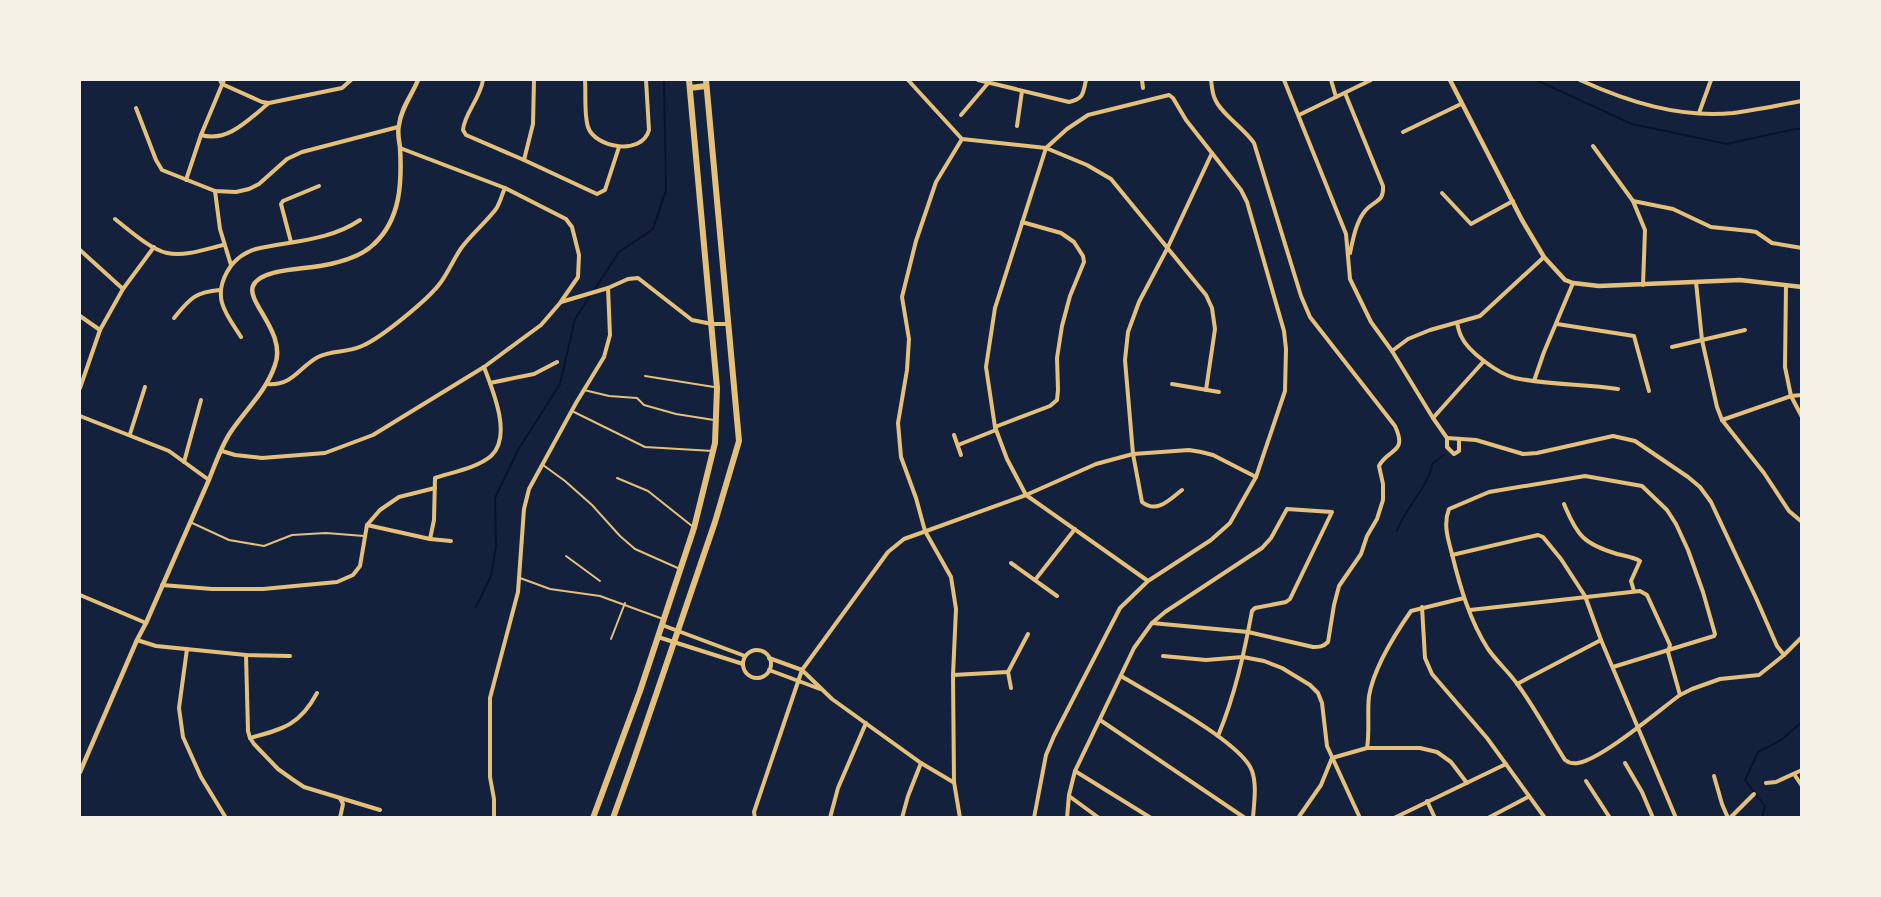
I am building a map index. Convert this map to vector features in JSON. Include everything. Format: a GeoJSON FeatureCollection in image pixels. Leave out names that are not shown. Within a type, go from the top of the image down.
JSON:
{"type":"FeatureCollection","features":[{"type":"Feature","properties":{"kind":"main road"},"geometry":{"type":"LineString","coordinates":[[593,818],[617,755],[694,528],[713,451],[717,421],[712,324],[689,80]]}},
{"type":"Feature","properties":{"kind":"main road"},"geometry":{"type":"LineString","coordinates":[[613,818],[715,522],[739,441],[706,83],[690,88]]}},
{"type":"Feature","properties":{"kind":"street"},"geometry":{"type":"LineString","coordinates":[[186,180],[222,81],[262,102],[269,102],[342,88],[351,80]]}},
{"type":"Feature","properties":{"kind":"street"},"geometry":{"type":"LineString","coordinates":[[80,772],[136,640],[146,623],[230,433],[267,384],[276,364],[279,350],[277,339],[254,298],[253,285],[259,278],[269,274],[322,266],[352,257],[373,246],[387,229],[397,207],[401,186],[398,127],[401,113],[418,80]]}},
{"type":"Feature","properties":{"kind":"street"},"geometry":{"type":"LineString","coordinates":[[483,80],[481,92],[464,122],[463,130],[466,135],[597,194],[605,190],[619,147]]}},
{"type":"Feature","properties":{"kind":"street"},"geometry":{"type":"LineString","coordinates":[[524,160],[533,124],[534,80]]}},
{"type":"Feature","properties":{"kind":"street"},"geometry":{"type":"LineString","coordinates":[[585,80],[588,128],[593,136],[619,147],[633,146],[647,137],[649,130],[646,80]]}},
{"type":"Feature","properties":{"kind":"street"},"geometry":{"type":"LineString","coordinates":[[908,80],[962,139],[1046,148],[1087,165],[1111,179],[1206,295],[1212,308],[1215,329],[1206,390]]}},
{"type":"Feature","properties":{"kind":"street"},"geometry":{"type":"LineString","coordinates":[[978,80],[1069,102],[1078,100],[1083,95],[1086,80]]}},
{"type":"Feature","properties":{"kind":"street"},"geometry":{"type":"LineString","coordinates":[[1142,80],[1143,88]]}},
{"type":"Feature","properties":{"kind":"street"},"geometry":{"type":"LineString","coordinates":[[1152,623],[1248,632],[1313,647],[1320,647],[1328,642],[1339,586],[1361,554],[1383,500],[1383,484],[1379,466],[1382,460],[1396,451],[1400,444],[1395,426],[1310,316],[1301,296],[1254,143],[1247,132],[1220,108],[1214,98],[1210,80]]}},
{"type":"Feature","properties":{"kind":"street"},"geometry":{"type":"LineString","coordinates":[[1284,80],[1346,234],[1350,279],[1371,322],[1448,438],[1447,447],[1454,454],[1459,451],[1460,439]]}},
{"type":"Feature","properties":{"kind":"street"},"geometry":{"type":"LineString","coordinates":[[1331,80],[1336,97]]}},
{"type":"Feature","properties":{"kind":"street"},"geometry":{"type":"LineString","coordinates":[[1299,115],[1371,80]]}},
{"type":"Feature","properties":{"kind":"street"},"geometry":{"type":"LineString","coordinates":[[1450,80],[1544,257],[1559,274],[1573,283],[1599,286],[1643,286],[1740,280],[1802,287]]}},
{"type":"Feature","properties":{"kind":"street"},"geometry":{"type":"LineString","coordinates":[[1580,80],[1608,93],[1639,103],[1700,113],[1730,113],[1802,101]]}},
{"type":"Feature","properties":{"kind":"street"},"geometry":{"type":"LineString","coordinates":[[1700,113],[1711,80]]}},
{"type":"Feature","properties":{"kind":"street"},"geometry":{"type":"LineString","coordinates":[[961,115],[989,82]]}},
{"type":"Feature","properties":{"kind":"street"},"geometry":{"type":"LineString","coordinates":[[1017,126],[1023,91]]}},
{"type":"Feature","properties":{"kind":"street"},"geometry":{"type":"LineString","coordinates":[[1345,93],[1383,186],[1382,198],[1365,210],[1360,219],[1349,257]]}},
{"type":"Feature","properties":{"kind":"street"},"geometry":{"type":"LineString","coordinates":[[1034,818],[1046,754],[1113,619],[1125,603],[1148,581],[1212,540],[1230,523],[1256,477],[1285,392],[1285,340],[1247,202],[1241,190],[1169,95],[1089,115],[1067,129],[1046,148],[995,308],[986,366],[996,428],[1007,459],[1026,495],[1148,581]]}},
{"type":"Feature","properties":{"kind":"street"},"geometry":{"type":"LineString","coordinates":[[201,135],[212,138],[230,134],[269,102]]}},
{"type":"Feature","properties":{"kind":"street"},"geometry":{"type":"LineString","coordinates":[[1403,132],[1461,104]]}},
{"type":"Feature","properties":{"kind":"street"},"geometry":{"type":"LineString","coordinates":[[136,108],[162,170],[215,191],[236,192],[249,189],[259,184],[287,159],[302,152],[398,127]]}},
{"type":"Feature","properties":{"kind":"street"},"geometry":{"type":"LineString","coordinates":[[960,818],[954,782],[953,675],[956,609],[951,577],[925,531],[916,498],[900,457],[898,423],[907,370],[909,339],[902,297],[916,241],[936,182],[962,139]]}},
{"type":"Feature","properties":{"kind":"street"},"geometry":{"type":"LineString","coordinates":[[1593,146],[1633,201],[1645,230],[1643,286]]}},
{"type":"Feature","properties":{"kind":"street"},"geometry":{"type":"LineString","coordinates":[[222,451],[262,458],[325,453],[373,435],[484,367],[541,325],[578,277],[579,255],[572,227],[566,219],[505,188],[400,148]]}},
{"type":"Feature","properties":{"kind":"street"},"geometry":{"type":"LineString","coordinates":[[1182,490],[1155,508],[1142,502],[1133,454],[1125,360],[1128,332],[1139,302],[1167,249],[1212,153]]}},
{"type":"Feature","properties":{"kind":"street"},"geometry":{"type":"LineString","coordinates":[[291,243],[281,204],[283,201],[319,186]]}},
{"type":"Feature","properties":{"kind":"street"},"geometry":{"type":"LineString","coordinates":[[267,384],[283,383],[321,356],[332,351],[346,352],[363,346],[383,333],[441,282],[461,248],[497,207],[505,188]]}},
{"type":"Feature","properties":{"kind":"street"},"geometry":{"type":"LineString","coordinates":[[215,191],[223,245],[231,265]]}},
{"type":"Feature","properties":{"kind":"street"},"geometry":{"type":"LineString","coordinates":[[1442,193],[1472,224],[1513,201]]}},
{"type":"Feature","properties":{"kind":"street"},"geometry":{"type":"LineString","coordinates":[[1633,201],[1673,209],[1711,227],[1756,232],[1772,243],[1802,248]]}},
{"type":"Feature","properties":{"kind":"street"},"geometry":{"type":"LineString","coordinates":[[115,219],[154,247],[167,253],[184,254],[223,245]]}},
{"type":"Feature","properties":{"kind":"street"},"geometry":{"type":"LineString","coordinates":[[241,337],[225,312],[221,300],[221,282],[231,265],[247,252],[333,234],[347,229],[360,220]]}},
{"type":"Feature","properties":{"kind":"street"},"geometry":{"type":"LineString","coordinates":[[958,445],[1050,406],[1057,400],[1057,358],[1062,326],[1070,296],[1084,262],[1083,256],[1074,242],[1061,233],[1022,222]]}},
{"type":"Feature","properties":{"kind":"street"},"geometry":{"type":"LineString","coordinates":[[80,388],[99,330],[123,289],[154,247]]}},
{"type":"Feature","properties":{"kind":"street"},"geometry":{"type":"LineString","coordinates":[[80,250],[123,289]]}},
{"type":"Feature","properties":{"kind":"street"},"geometry":{"type":"LineString","coordinates":[[1392,351],[1408,339],[1430,330],[1480,316],[1544,257]]}},
{"type":"Feature","properties":{"kind":"street"},"geometry":{"type":"LineString","coordinates":[[560,303],[608,288],[628,279],[638,278],[687,317],[712,324],[729,324]]}},
{"type":"Feature","properties":{"kind":"street"},"geometry":{"type":"LineString","coordinates":[[1696,282],[1702,340],[1722,420],[1764,473],[1789,511],[1802,522]]}},
{"type":"Feature","properties":{"kind":"street"},"geometry":{"type":"LineString","coordinates":[[1534,381],[1573,283]]}},
{"type":"Feature","properties":{"kind":"street"},"geometry":{"type":"LineString","coordinates":[[1786,285],[1785,367],[1791,396],[1802,417]]}},
{"type":"Feature","properties":{"kind":"street"},"geometry":{"type":"LineString","coordinates":[[494,818],[494,799],[490,777],[490,698],[518,592],[524,509],[529,489],[609,346],[608,288]]}},
{"type":"Feature","properties":{"kind":"street"},"geometry":{"type":"LineString","coordinates":[[174,318],[197,294],[220,290]]}},
{"type":"Feature","properties":{"kind":"street"},"geometry":{"type":"LineString","coordinates":[[80,316],[99,330]]}},
{"type":"Feature","properties":{"kind":"street"},"geometry":{"type":"LineString","coordinates":[[1458,322],[1461,336],[1467,345],[1484,361],[1512,377],[1618,389]]}},
{"type":"Feature","properties":{"kind":"street"},"geometry":{"type":"LineString","coordinates":[[1557,324],[1634,336],[1649,391]]}},
{"type":"Feature","properties":{"kind":"street"},"geometry":{"type":"LineString","coordinates":[[1672,347],[1745,330]]}},
{"type":"Feature","properties":{"kind":"street"},"geometry":{"type":"LineString","coordinates":[[1433,418],[1484,361]]}},
{"type":"Feature","properties":{"kind":"street"},"geometry":{"type":"LineString","coordinates":[[490,383],[534,374],[557,362]]}},
{"type":"Feature","properties":{"kind":"street"},"geometry":{"type":"LineString","coordinates":[[80,366],[86,370]]}},
{"type":"Feature","properties":{"kind":"street"},"geometry":{"type":"LineString","coordinates":[[430,539],[434,520],[435,478],[477,465],[497,450],[500,422],[484,367]]}},
{"type":"Feature","properties":{"kind":"street"},"geometry":{"type":"LineString","coordinates":[[1172,384],[1219,392]]}},
{"type":"Feature","properties":{"kind":"street"},"geometry":{"type":"LineString","coordinates":[[130,434],[145,387]]}},
{"type":"Feature","properties":{"kind":"street"},"geometry":{"type":"LineString","coordinates":[[1722,420],[1802,394]]}},
{"type":"Feature","properties":{"kind":"street"},"geometry":{"type":"LineString","coordinates":[[184,462],[201,400]]}},
{"type":"Feature","properties":{"kind":"street"},"geometry":{"type":"LineString","coordinates":[[80,416],[169,451],[209,480]]}},
{"type":"Feature","properties":{"kind":"street"},"geometry":{"type":"LineString","coordinates":[[954,435],[961,455]]}},
{"type":"Feature","properties":{"kind":"street"},"geometry":{"type":"LineString","coordinates":[[1448,438],[1476,440],[1523,454],[1613,436],[1635,441],[1688,477],[1711,502],[1774,641],[1784,655]]}},
{"type":"Feature","properties":{"kind":"street"},"geometry":{"type":"LineString","coordinates":[[755,818],[754,812],[802,670],[888,552],[904,539],[1026,495],[1096,465],[1133,454],[1189,450],[1201,452],[1213,455],[1256,477]]}},
{"type":"Feature","properties":{"kind":"street"},"geometry":{"type":"LineString","coordinates":[[1613,667],[1668,652],[1715,634],[1688,550],[1676,524],[1655,497],[1638,484],[1585,476],[1489,492],[1449,509],[1446,533],[1464,598],[1488,648],[1517,684],[1565,760],[1571,764],[1597,756],[1680,695],[1720,679],[1759,675],[1802,637]]}},
{"type":"Feature","properties":{"kind":"street"},"geometry":{"type":"LineString","coordinates":[[162,585],[222,589],[337,582],[353,575],[360,566],[367,525],[380,510],[399,496],[435,488]]}},
{"type":"Feature","properties":{"kind":"street"},"geometry":{"type":"LineString","coordinates":[[1564,504],[1571,521],[1588,542],[1640,561],[1631,581],[1634,591]]}},
{"type":"Feature","properties":{"kind":"street"},"geometry":{"type":"LineString","coordinates":[[1067,818],[1069,795],[1075,771],[1134,648],[1152,623],[1262,548],[1271,538],[1287,509],[1332,512],[1292,596],[1286,602],[1253,609],[1227,716],[1218,736]]}},
{"type":"Feature","properties":{"kind":"street"},"geometry":{"type":"LineString","coordinates":[[367,525],[430,539],[451,541]]}},
{"type":"Feature","properties":{"kind":"street"},"geometry":{"type":"LineString","coordinates":[[1035,580],[1075,529]]}},
{"type":"Feature","properties":{"kind":"street"},"geometry":{"type":"LineString","coordinates":[[1452,555],[1541,536],[1561,559],[1585,596],[1676,818]]}},
{"type":"Feature","properties":{"kind":"street"},"geometry":{"type":"LineString","coordinates":[[1011,563],[1057,596]]}},
{"type":"Feature","properties":{"kind":"street"},"geometry":{"type":"LineString","coordinates":[[1470,610],[1640,591],[1647,595],[1670,645],[1668,652],[1680,695]]}},
{"type":"Feature","properties":{"kind":"street"},"geometry":{"type":"LineString","coordinates":[[80,595],[146,623]]}},
{"type":"Feature","properties":{"kind":"street"},"geometry":{"type":"LineString","coordinates":[[1367,748],[1370,732],[1370,696],[1375,678],[1396,632],[1411,611],[1464,598]]}},
{"type":"Feature","properties":{"kind":"street"},"geometry":{"type":"LineString","coordinates":[[1422,608],[1427,667],[1487,738],[1545,818]]}},
{"type":"Feature","properties":{"kind":"street"},"geometry":{"type":"LineString","coordinates":[[662,622],[678,631],[745,656]]}},
{"type":"Feature","properties":{"kind":"street"},"geometry":{"type":"LineString","coordinates":[[1011,688],[1008,672],[1028,634]]}},
{"type":"Feature","properties":{"kind":"street"},"geometry":{"type":"LineString","coordinates":[[658,637],[743,664]]}},
{"type":"Feature","properties":{"kind":"street"},"geometry":{"type":"LineString","coordinates":[[1517,684],[1601,639]]}},
{"type":"Feature","properties":{"kind":"street"},"geometry":{"type":"LineString","coordinates":[[136,640],[156,646],[290,657]]}},
{"type":"Feature","properties":{"kind":"street"},"geometry":{"type":"LineString","coordinates":[[187,649],[179,708],[183,737],[201,777],[226,818]]}},
{"type":"Feature","properties":{"kind":"street"},"geometry":{"type":"LineString","coordinates":[[769,658],[769,670],[764,677],[755,678],[748,675],[743,668],[745,656],[758,650],[769,658],[802,670],[832,699],[921,763],[954,782]]}},
{"type":"Feature","properties":{"kind":"street"},"geometry":{"type":"LineString","coordinates":[[246,655],[249,738],[278,769],[304,787],[380,810]]}},
{"type":"Feature","properties":{"kind":"street"},"geometry":{"type":"LineString","coordinates":[[1164,656],[1206,660],[1243,657],[1282,668],[1314,688],[1322,703],[1327,746],[1360,818]]}},
{"type":"Feature","properties":{"kind":"street"},"geometry":{"type":"LineString","coordinates":[[769,670],[820,689]]}},
{"type":"Feature","properties":{"kind":"street"},"geometry":{"type":"LineString","coordinates":[[953,675],[1008,672]]}},
{"type":"Feature","properties":{"kind":"street"},"geometry":{"type":"LineString","coordinates":[[1121,676],[1218,736],[1248,763],[1253,772],[1255,784],[1253,818]]}},
{"type":"Feature","properties":{"kind":"street"},"geometry":{"type":"LineString","coordinates":[[249,738],[289,726],[308,709],[317,693]]}},
{"type":"Feature","properties":{"kind":"street"},"geometry":{"type":"LineString","coordinates":[[1100,720],[1245,818]]}},
{"type":"Feature","properties":{"kind":"street"},"geometry":{"type":"LineString","coordinates":[[830,818],[838,788],[866,723]]}},
{"type":"Feature","properties":{"kind":"street"},"geometry":{"type":"LineString","coordinates":[[1332,758],[1367,748],[1420,748],[1437,752],[1451,762],[1467,783]]}},
{"type":"Feature","properties":{"kind":"street"},"geometry":{"type":"LineString","coordinates":[[1298,818],[1321,785],[1332,758]]}},
{"type":"Feature","properties":{"kind":"street"},"geometry":{"type":"LineString","coordinates":[[902,818],[908,795],[921,763]]}},
{"type":"Feature","properties":{"kind":"street"},"geometry":{"type":"LineString","coordinates":[[1625,763],[1642,792],[1653,818]]}},
{"type":"Feature","properties":{"kind":"street"},"geometry":{"type":"LineString","coordinates":[[1394,818],[1506,764]]}},
{"type":"Feature","properties":{"kind":"street"},"geometry":{"type":"LineString","coordinates":[[1075,771],[1151,818]]}},
{"type":"Feature","properties":{"kind":"street"},"geometry":{"type":"LineString","coordinates":[[1766,783],[1776,782],[1802,771]]}},
{"type":"Feature","properties":{"kind":"street"},"geometry":{"type":"LineString","coordinates":[[1794,774],[1802,786]]}},
{"type":"Feature","properties":{"kind":"street"},"geometry":{"type":"LineString","coordinates":[[1714,776],[1722,804],[1729,818],[1754,794]]}},
{"type":"Feature","properties":{"kind":"street"},"geometry":{"type":"LineString","coordinates":[[1586,781],[1610,818]]}},
{"type":"Feature","properties":{"kind":"street"},"geometry":{"type":"LineString","coordinates":[[1069,795],[1099,818]]}},
{"type":"Feature","properties":{"kind":"street"},"geometry":{"type":"LineString","coordinates":[[1488,818],[1497,816],[1528,797]]}},
{"type":"Feature","properties":{"kind":"street"},"geometry":{"type":"LineString","coordinates":[[340,798],[344,804],[340,818]]}},
{"type":"Feature","properties":{"kind":"street"},"geometry":{"type":"LineString","coordinates":[[1427,801],[1435,818]]}},
{"type":"Feature","properties":{"kind":"lane"},"geometry":{"type":"LineString","coordinates":[[645,376],[717,388]]}},
{"type":"Feature","properties":{"kind":"lane"},"geometry":{"type":"LineString","coordinates":[[583,390],[609,396],[637,398],[645,405],[676,414],[717,421]]}},
{"type":"Feature","properties":{"kind":"lane"},"geometry":{"type":"LineString","coordinates":[[572,411],[645,447],[713,451]]}},
{"type":"Feature","properties":{"kind":"lane"},"geometry":{"type":"LineString","coordinates":[[543,465],[592,505],[635,549],[680,569]]}},
{"type":"Feature","properties":{"kind":"lane"},"geometry":{"type":"LineString","coordinates":[[617,478],[648,490],[694,528]]}},
{"type":"Feature","properties":{"kind":"lane"},"geometry":{"type":"LineString","coordinates":[[190,522],[229,540],[264,546],[292,535],[326,533],[364,536]]}},
{"type":"Feature","properties":{"kind":"lane"},"geometry":{"type":"LineString","coordinates":[[566,556],[600,581]]}},
{"type":"Feature","properties":{"kind":"lane"},"geometry":{"type":"LineString","coordinates":[[520,578],[550,589],[600,596],[625,603],[662,622]]}},
{"type":"Feature","properties":{"kind":"lane"},"geometry":{"type":"LineString","coordinates":[[611,639],[625,603]]}},
{"type":"Feature","properties":{"kind":"waterway"},"geometry":{"type":"LineString","coordinates":[[476,607],[491,576],[496,547],[495,498],[518,450],[560,384],[575,319],[619,252],[653,229],[666,190],[664,80]]}},
{"type":"Feature","properties":{"kind":"waterway"},"geometry":{"type":"LineString","coordinates":[[1536,80],[1632,124],[1727,144],[1802,129]]}},
{"type":"Feature","properties":{"kind":"waterway"},"geometry":{"type":"LineString","coordinates":[[1397,531],[1427,479],[1432,464],[1444,455]]}},
{"type":"Feature","properties":{"kind":"waterway"},"geometry":{"type":"LineString","coordinates":[[1762,818],[1765,806],[1745,780],[1758,752],[1781,740],[1802,722]]}}]}
